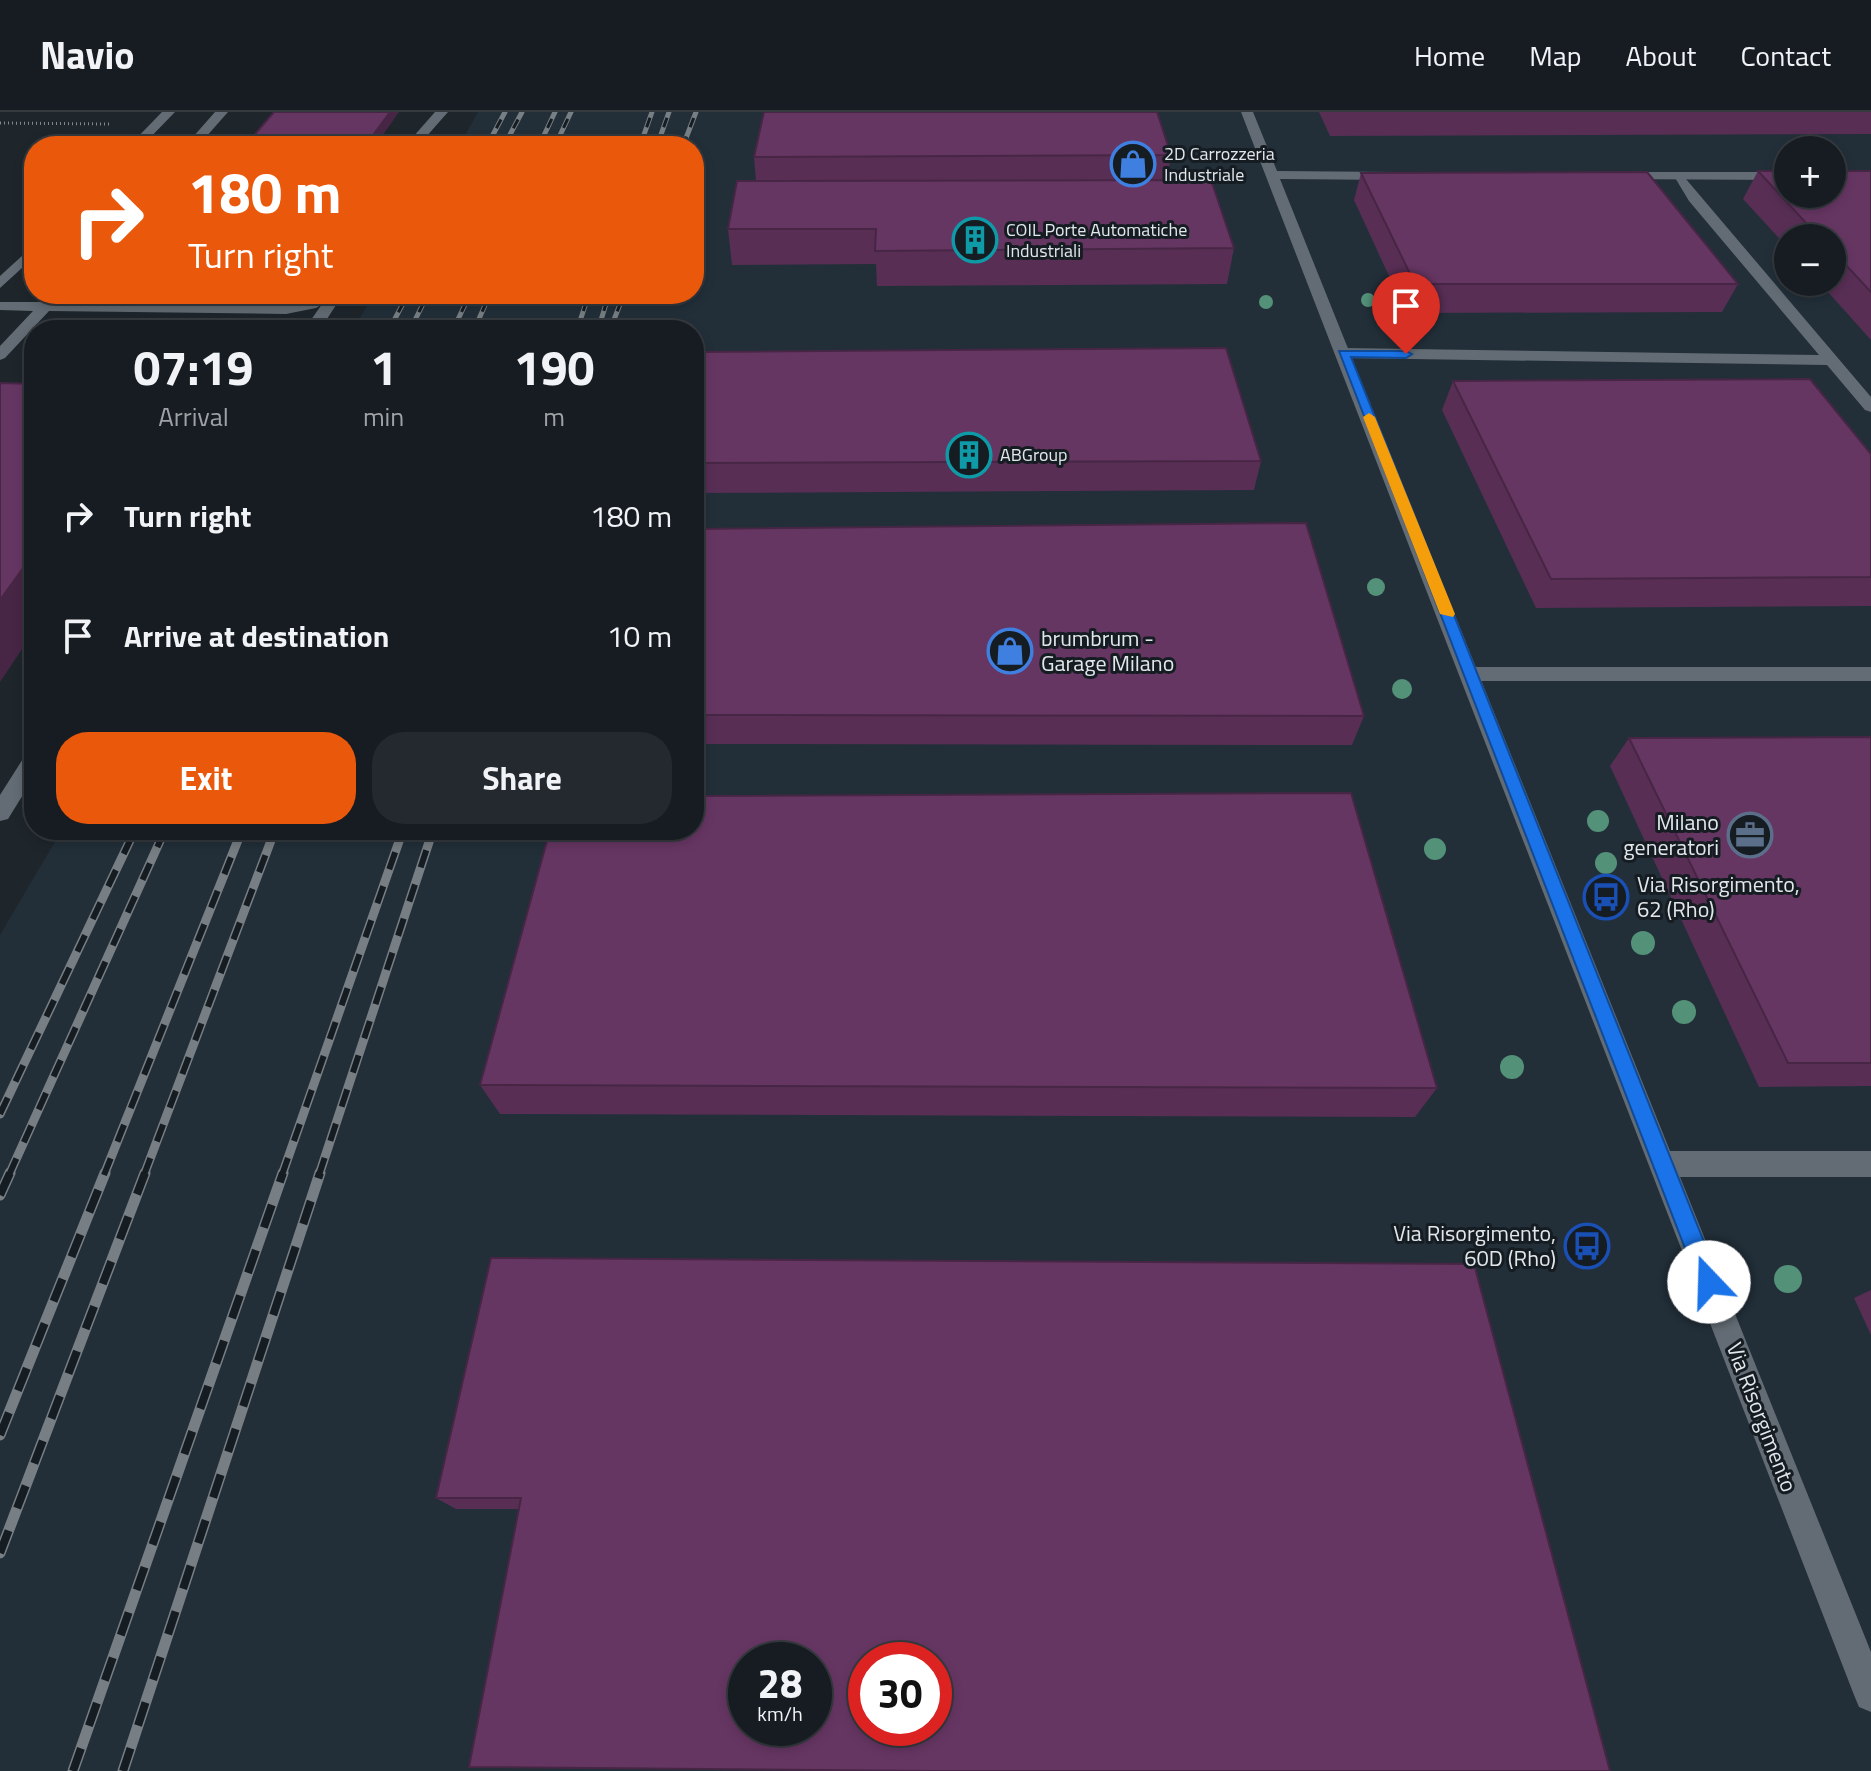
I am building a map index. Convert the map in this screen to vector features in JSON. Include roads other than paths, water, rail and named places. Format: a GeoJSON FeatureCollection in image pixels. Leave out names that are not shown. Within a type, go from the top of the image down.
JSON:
{"type":"FeatureCollection","features":[{"type":"Feature","properties":{"kind":"street"},"geometry":{"type":"LineString","coordinates":[[145,136],[169,112]]}},
{"type":"Feature","properties":{"kind":"street"},"geometry":{"type":"LineString","coordinates":[[200,136],[222,112]]}},
{"type":"Feature","properties":{"kind":"street"},"geometry":{"type":"LineString","coordinates":[[420,136],[442,112],[433,136]]}},
{"type":"Feature","properties":{"kind":"street","name":"Via Risorgimento"},"geometry":{"type":"LineString","coordinates":[[1247,112],[1472,674],[1871,1695]]}},
{"type":"Feature","properties":{"kind":"street"},"geometry":{"type":"LineString","coordinates":[[1272,175],[1403,176]]}},
{"type":"Feature","properties":{"kind":"street"},"geometry":{"type":"LineString","coordinates":[[1603,176],[1774,176]]}},
{"type":"Feature","properties":{"kind":"street"},"geometry":{"type":"LineString","coordinates":[[1680,176],[1694,198],[1871,407]]}},
{"type":"Feature","properties":{"kind":"street"},"geometry":{"type":"LineString","coordinates":[[0,284],[24,259]]}},
{"type":"Feature","properties":{"kind":"street"},"geometry":{"type":"LineString","coordinates":[[0,306],[24,303]]}},
{"type":"Feature","properties":{"kind":"street"},"geometry":{"type":"LineString","coordinates":[[32,320],[46,304]]}},
{"type":"Feature","properties":{"kind":"street"},"geometry":{"type":"LineString","coordinates":[[144,304],[286,310],[313,304]]}},
{"type":"Feature","properties":{"kind":"street"},"geometry":{"type":"LineString","coordinates":[[0,355],[24,329]]}},
{"type":"Feature","properties":{"kind":"street"},"geometry":{"type":"LineString","coordinates":[[1344,353],[1831,360]]}},
{"type":"Feature","properties":{"kind":"street"},"geometry":{"type":"LineString","coordinates":[[1472,674],[1871,674]]}},
{"type":"Feature","properties":{"kind":"street"},"geometry":{"type":"LineString","coordinates":[[0,813],[24,776]]}},
{"type":"Feature","properties":{"kind":"street"},"geometry":{"type":"LineString","coordinates":[[1662,1164],[1871,1164]]}},
{"type":"Feature","properties":{"kind":"railway"},"geometry":{"type":"LineString","coordinates":[[492,136],[505,112]]}},
{"type":"Feature","properties":{"kind":"railway"},"geometry":{"type":"LineString","coordinates":[[509,136],[522,112]]}},
{"type":"Feature","properties":{"kind":"railway"},"geometry":{"type":"LineString","coordinates":[[544,136],[555,112]]}},
{"type":"Feature","properties":{"kind":"railway"},"geometry":{"type":"LineString","coordinates":[[560,136],[571,112]]}},
{"type":"Feature","properties":{"kind":"railway"},"geometry":{"type":"LineString","coordinates":[[644,136],[652,112]]}},
{"type":"Feature","properties":{"kind":"railway"},"geometry":{"type":"LineString","coordinates":[[661,136],[669,112]]}},
{"type":"Feature","properties":{"kind":"railway"},"geometry":{"type":"LineString","coordinates":[[687,136],[696,112]]}},
{"type":"Feature","properties":{"kind":"railway"},"geometry":{"type":"LineString","coordinates":[[394,320],[403,304]]}},
{"type":"Feature","properties":{"kind":"railway"},"geometry":{"type":"LineString","coordinates":[[415,320],[423,304]]}},
{"type":"Feature","properties":{"kind":"railway"},"geometry":{"type":"LineString","coordinates":[[458,320],[465,304]]}},
{"type":"Feature","properties":{"kind":"railway"},"geometry":{"type":"LineString","coordinates":[[478,320],[486,304]]}},
{"type":"Feature","properties":{"kind":"railway"},"geometry":{"type":"LineString","coordinates":[[580,320],[586,304]]}},
{"type":"Feature","properties":{"kind":"railway"},"geometry":{"type":"LineString","coordinates":[[601,320],[606,304]]}},
{"type":"Feature","properties":{"kind":"railway"},"geometry":{"type":"LineString","coordinates":[[614,320],[620,304]]}},
{"type":"Feature","properties":{"kind":"railway"},"geometry":{"type":"LineString","coordinates":[[0,1114],[130,840]]}},
{"type":"Feature","properties":{"kind":"railway"},"geometry":{"type":"LineString","coordinates":[[9,1175],[160,840]]}},
{"type":"Feature","properties":{"kind":"railway"},"geometry":{"type":"LineString","coordinates":[[104,1175],[238,840]]}},
{"type":"Feature","properties":{"kind":"railway"},"geometry":{"type":"LineString","coordinates":[[144,1175],[271,840]]}},
{"type":"Feature","properties":{"kind":"railway"},"geometry":{"type":"LineString","coordinates":[[282,1175],[399,840]]}},
{"type":"Feature","properties":{"kind":"railway"},"geometry":{"type":"LineString","coordinates":[[319,1175],[430,840]]}},
{"type":"Feature","properties":{"kind":"railway"},"geometry":{"type":"LineString","coordinates":[[0,1195],[10,1173]]}},
{"type":"Feature","properties":{"kind":"railway"},"geometry":{"type":"LineString","coordinates":[[0,1435],[105,1173]]}},
{"type":"Feature","properties":{"kind":"railway"},"geometry":{"type":"LineString","coordinates":[[0,1553],[145,1173]]}},
{"type":"Feature","properties":{"kind":"railway"},"geometry":{"type":"LineString","coordinates":[[73,1771],[283,1173]]}},
{"type":"Feature","properties":{"kind":"railway"},"geometry":{"type":"LineString","coordinates":[[123,1771],[320,1173]]}},
{"type":"Feature","properties":{"kind":"place","name":"2D Carrozzeria Industriale"},"geometry":{"type":"Point","coordinates":[1133,164]}},
{"type":"Feature","properties":{"kind":"place","name":"COIL Porte Automatiche Industriali"},"geometry":{"type":"Point","coordinates":[975,240]}},
{"type":"Feature","properties":{"kind":"place","name":"ABGroup"},"geometry":{"type":"Point","coordinates":[969,455]}},
{"type":"Feature","properties":{"kind":"place","name":"brumbrum - Garage Milano"},"geometry":{"type":"Point","coordinates":[1010,651]}},
{"type":"Feature","properties":{"kind":"place","name":"Milano generatori"},"geometry":{"type":"Point","coordinates":[1750,835]}},
{"type":"Feature","properties":{"kind":"place","name":"Via Risorgimento, 62 (Rho)"},"geometry":{"type":"Point","coordinates":[1606,897]}},
{"type":"Feature","properties":{"kind":"place","name":"Via Risorgimento, 60D (Rho)"},"geometry":{"type":"Point","coordinates":[1587,1246]}}]}
